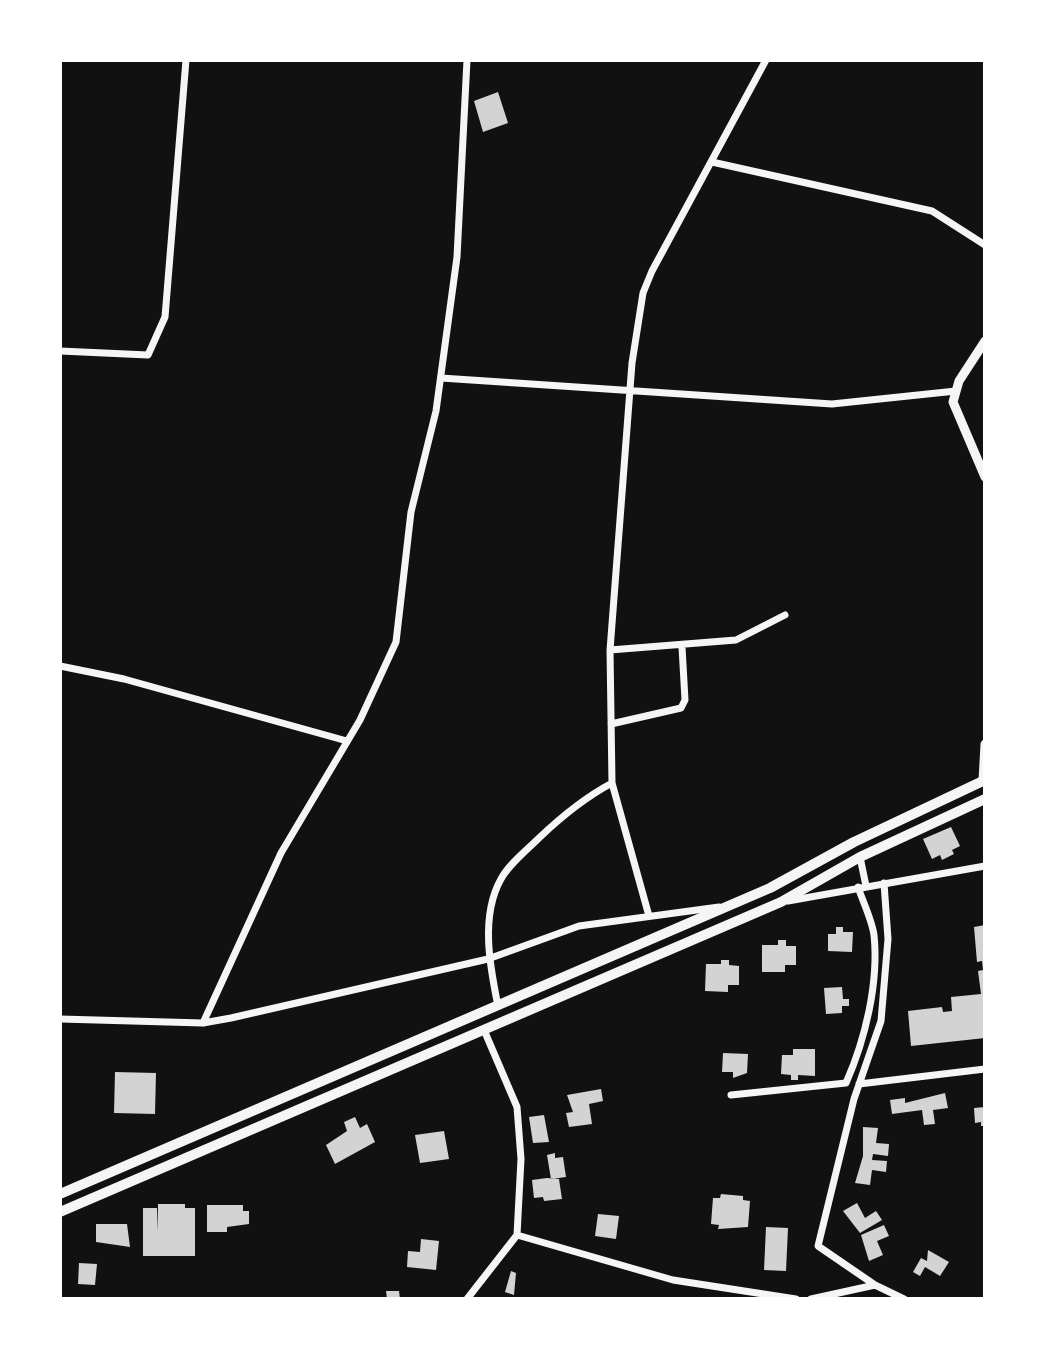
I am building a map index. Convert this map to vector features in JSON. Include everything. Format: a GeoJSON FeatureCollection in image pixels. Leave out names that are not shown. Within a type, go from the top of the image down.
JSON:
{"type":"FeatureCollection","features":[{"type":"Feature","properties":{"kind":"main road"},"geometry":{"type":"LineString","coordinates":[[60,1194],[727,906],[984,780]]}},
{"type":"Feature","properties":{"kind":"main road"},"geometry":{"type":"LineString","coordinates":[[60,1212],[781,902],[860,857],[985,799]]}},
{"type":"Feature","properties":{"kind":"street"},"geometry":{"type":"LineString","coordinates":[[60,351],[148,355],[165,317],[186,60]]}},
{"type":"Feature","properties":{"kind":"street"},"geometry":{"type":"LineString","coordinates":[[203,1023],[281,853],[347,741],[396,642],[411,512],[436,411],[457,257],[467,60]]}},
{"type":"Feature","properties":{"kind":"street"},"geometry":{"type":"LineString","coordinates":[[649,916],[612,783],[610,650],[631,390],[643,293],[766,60]]}},
{"type":"Feature","properties":{"kind":"street"},"geometry":{"type":"LineString","coordinates":[[712,162],[932,211],[985,245]]}},
{"type":"Feature","properties":{"kind":"street"},"geometry":{"type":"LineString","coordinates":[[985,341],[959,381],[953,402],[985,477]]}},
{"type":"Feature","properties":{"kind":"street"},"geometry":{"type":"LineString","coordinates":[[441,378],[832,404],[956,391]]}},
{"type":"Feature","properties":{"kind":"street"},"geometry":{"type":"LineString","coordinates":[[610,650],[682,647],[736,640],[785,615]]}},
{"type":"Feature","properties":{"kind":"street"},"geometry":{"type":"LineString","coordinates":[[611,724],[681,708],[685,700],[682,647]]}},
{"type":"Feature","properties":{"kind":"street"},"geometry":{"type":"LineString","coordinates":[[60,666],[124,679],[347,741]]}},
{"type":"Feature","properties":{"kind":"street"},"geometry":{"type":"LineString","coordinates":[[984,780],[985,744]]}},
{"type":"Feature","properties":{"kind":"street"},"geometry":{"type":"LineString","coordinates":[[498,1006],[488,959],[489,923],[500,879],[582,799],[612,783]]}},
{"type":"Feature","properties":{"kind":"street"},"geometry":{"type":"LineString","coordinates":[[731,1095],[846,1083],[859,1054],[872,986],[874,934],[862,886],[860,857]]}},
{"type":"Feature","properties":{"kind":"street"},"geometry":{"type":"LineString","coordinates":[[781,902],[985,866]]}},
{"type":"Feature","properties":{"kind":"street"},"geometry":{"type":"LineString","coordinates":[[884,883],[888,939],[881,1021],[859,1084],[818,1246],[875,1285],[904,1299]]}},
{"type":"Feature","properties":{"kind":"street"},"geometry":{"type":"LineString","coordinates":[[60,1019],[203,1023],[488,959],[579,926],[727,906]]}},
{"type":"Feature","properties":{"kind":"street"},"geometry":{"type":"LineString","coordinates":[[467,1299],[517,1235],[521,1159],[517,1107],[484,1030]]}},
{"type":"Feature","properties":{"kind":"street"},"geometry":{"type":"LineString","coordinates":[[859,1084],[985,1069]]}},
{"type":"Feature","properties":{"kind":"street"},"geometry":{"type":"LineString","coordinates":[[517,1235],[673,1280],[796,1299]]}},
{"type":"Feature","properties":{"kind":"street"},"geometry":{"type":"LineString","coordinates":[[811,1299],[875,1285]]}},
{"type":"Feature","properties":{"kind":"building"},"geometry":{"type":"Polygon","coordinates":[[[498,92],[508,123],[483,132],[474,101],[498,92]]]}},
{"type":"Feature","properties":{"kind":"building"},"geometry":{"type":"Polygon","coordinates":[[[951,827],[960,846],[952,850],[954,854],[942,860],[940,855],[932,859],[923,839],[951,827]]]}},
{"type":"Feature","properties":{"kind":"building"},"geometry":{"type":"Polygon","coordinates":[[[985,925],[985,1038],[911,1046],[908,1011],[942,1007],[943,1012],[952,1011],[951,997],[981,994],[978,971],[983,970],[982,961],[977,962],[974,927],[985,925]]]}},
{"type":"Feature","properties":{"kind":"building"},"geometry":{"type":"Polygon","coordinates":[[[836,927],[843,927],[843,932],[853,932],[852,952],[828,951],[828,934],[836,934],[836,927]]]}},
{"type":"Feature","properties":{"kind":"building"},"geometry":{"type":"Polygon","coordinates":[[[778,940],[786,940],[786,946],[796,946],[796,965],[785,965],[785,972],[762,972],[762,945],[778,945],[778,940]]]}},
{"type":"Feature","properties":{"kind":"building"},"geometry":{"type":"Polygon","coordinates":[[[721,960],[729,960],[729,965],[739,966],[739,985],[728,985],[728,992],[705,991],[706,964],[721,964],[721,960]]]}},
{"type":"Feature","properties":{"kind":"building"},"geometry":{"type":"Polygon","coordinates":[[[842,987],[843,999],[849,999],[849,1006],[842,1006],[842,1013],[826,1014],[824,988],[842,987]]]}},
{"type":"Feature","properties":{"kind":"building"},"geometry":{"type":"Polygon","coordinates":[[[793,1049],[815,1049],[815,1076],[798,1075],[798,1080],[791,1080],[791,1075],[781,1074],[782,1055],[793,1055],[793,1049]]]}},
{"type":"Feature","properties":{"kind":"building"},"geometry":{"type":"Polygon","coordinates":[[[723,1053],[748,1054],[747,1073],[733,1078],[733,1072],[722,1072],[723,1053]]]}},
{"type":"Feature","properties":{"kind":"building"},"geometry":{"type":"Polygon","coordinates":[[[115,1072],[156,1073],[155,1114],[114,1113],[115,1072]]]}},
{"type":"Feature","properties":{"kind":"building"},"geometry":{"type":"Polygon","coordinates":[[[601,1089],[603,1101],[589,1104],[592,1124],[569,1127],[566,1113],[573,1112],[567,1095],[601,1089]]]}},
{"type":"Feature","properties":{"kind":"building"},"geometry":{"type":"Polygon","coordinates":[[[945,1093],[948,1108],[933,1110],[935,1124],[924,1125],[922,1110],[892,1114],[890,1100],[905,1098],[905,1103],[945,1093]]]}},
{"type":"Feature","properties":{"kind":"building"},"geometry":{"type":"Polygon","coordinates":[[[985,1107],[985,1126],[981,1126],[981,1122],[975,1123],[974,1108],[985,1107]]]}},
{"type":"Feature","properties":{"kind":"building"},"geometry":{"type":"Polygon","coordinates":[[[544,1115],[549,1142],[533,1143],[529,1117],[544,1115]]]}},
{"type":"Feature","properties":{"kind":"building"},"geometry":{"type":"Polygon","coordinates":[[[355,1117],[360,1128],[367,1124],[375,1142],[335,1164],[326,1145],[347,1131],[344,1122],[355,1117]]]}},
{"type":"Feature","properties":{"kind":"building"},"geometry":{"type":"Polygon","coordinates":[[[863,1127],[878,1128],[876,1143],[889,1144],[888,1156],[873,1154],[872,1160],[887,1161],[886,1172],[872,1170],[870,1185],[855,1183],[863,1156],[863,1127]]]}},
{"type":"Feature","properties":{"kind":"building"},"geometry":{"type":"Polygon","coordinates":[[[444,1131],[449,1159],[420,1163],[415,1135],[444,1131]]]}},
{"type":"Feature","properties":{"kind":"building"},"geometry":{"type":"Polygon","coordinates":[[[555,1153],[555,1158],[563,1157],[566,1177],[551,1179],[547,1155],[555,1153]]]}},
{"type":"Feature","properties":{"kind":"building"},"geometry":{"type":"Polygon","coordinates":[[[559,1179],[562,1199],[544,1201],[543,1197],[534,1198],[532,1180],[559,1179]]]}},
{"type":"Feature","properties":{"kind":"building"},"geometry":{"type":"Polygon","coordinates":[[[721,1194],[743,1196],[743,1200],[750,1201],[748,1227],[718,1229],[719,1225],[711,1224],[713,1198],[720,1198],[721,1194]]]}},
{"type":"Feature","properties":{"kind":"building"},"geometry":{"type":"Polygon","coordinates":[[[857,1203],[865,1218],[876,1211],[882,1220],[860,1233],[843,1211],[857,1203]]]}},
{"type":"Feature","properties":{"kind":"building"},"geometry":{"type":"Polygon","coordinates":[[[158,1204],[185,1204],[185,1208],[195,1208],[195,1256],[143,1256],[143,1208],[157,1208],[158,1232],[158,1204]]]}},
{"type":"Feature","properties":{"kind":"building"},"geometry":{"type":"Polygon","coordinates":[[[207,1205],[243,1205],[243,1211],[249,1211],[249,1224],[227,1227],[227,1232],[207,1232],[207,1205]]]}},
{"type":"Feature","properties":{"kind":"building"},"geometry":{"type":"Polygon","coordinates":[[[598,1214],[619,1216],[616,1239],[595,1236],[598,1214]]]}},
{"type":"Feature","properties":{"kind":"building"},"geometry":{"type":"Polygon","coordinates":[[[96,1224],[127,1224],[130,1247],[96,1242],[96,1224]]]}},
{"type":"Feature","properties":{"kind":"building"},"geometry":{"type":"Polygon","coordinates":[[[884,1225],[889,1236],[877,1241],[883,1255],[869,1261],[861,1235],[884,1225]]]}},
{"type":"Feature","properties":{"kind":"building"},"geometry":{"type":"Polygon","coordinates":[[[766,1227],[788,1228],[786,1271],[764,1270],[766,1227]]]}},
{"type":"Feature","properties":{"kind":"building"},"geometry":{"type":"Polygon","coordinates":[[[421,1239],[439,1241],[436,1270],[407,1267],[408,1251],[420,1252],[421,1239]]]}},
{"type":"Feature","properties":{"kind":"building"},"geometry":{"type":"Polygon","coordinates":[[[928,1250],[949,1262],[940,1276],[925,1267],[920,1276],[913,1272],[921,1258],[927,1261],[928,1250]]]}},
{"type":"Feature","properties":{"kind":"building"},"geometry":{"type":"Polygon","coordinates":[[[79,1263],[97,1264],[95,1285],[78,1284],[79,1263]]]}},
{"type":"Feature","properties":{"kind":"building"},"geometry":{"type":"Polygon","coordinates":[[[511,1271],[516,1273],[514,1295],[505,1292],[511,1271]]]}},
{"type":"Feature","properties":{"kind":"building"},"geometry":{"type":"Polygon","coordinates":[[[386,1291],[399,1291],[400,1299],[387,1299],[386,1291]]]}}]}
